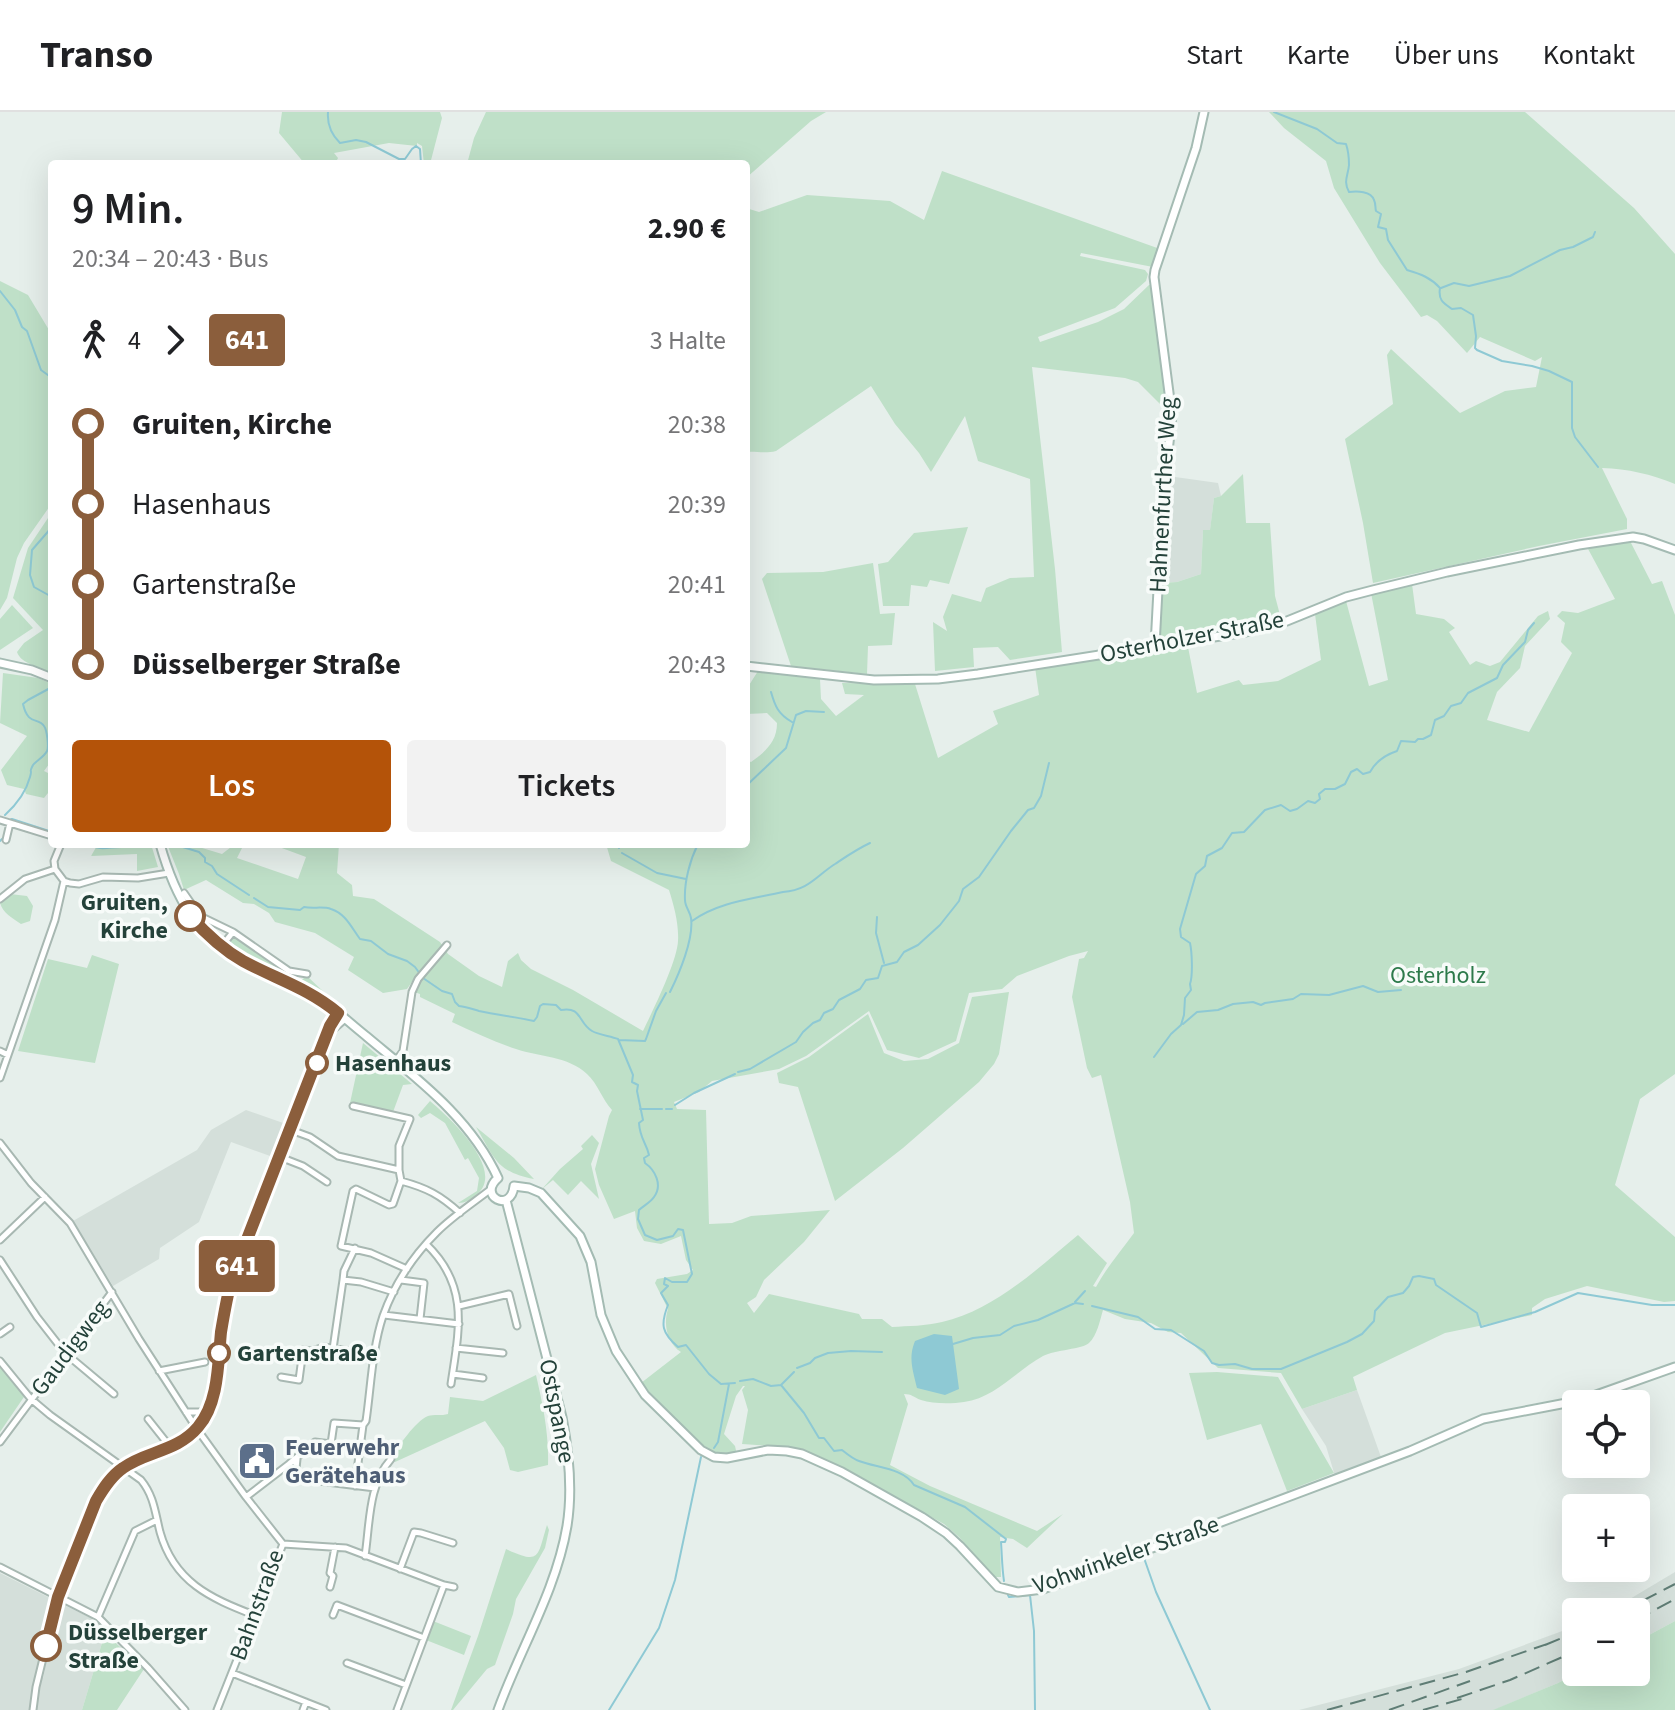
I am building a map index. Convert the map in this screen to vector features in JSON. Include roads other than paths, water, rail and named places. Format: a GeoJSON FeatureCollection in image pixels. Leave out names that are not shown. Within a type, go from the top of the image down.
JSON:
{"type":"FeatureCollection","features":[{"type":"Feature","properties":{"kind":"main road","name":"Hahnenfurther Weg"},"geometry":{"type":"LineString","coordinates":[[1155,646],[1163,496],[1172,416],[1154,277],[1193,158],[1204,112]]}},
{"type":"Feature","properties":{"kind":"main road","name":"Osterholzer Straße"},"geometry":{"type":"LineString","coordinates":[[750,666],[856,679],[921,680],[978,674],[1266,627],[1346,597],[1447,572],[1579,545],[1633,537],[1675,550]]}},
{"type":"Feature","properties":{"kind":"main road"},"geometry":{"type":"LineString","coordinates":[[0,663],[48,676]]}},
{"type":"Feature","properties":{"kind":"main road"},"geometry":{"type":"LineString","coordinates":[[161,848],[178,896],[205,933],[246,963],[309,992],[338,1013],[449,1107],[481,1146],[498,1178]]}},
{"type":"Feature","properties":{"kind":"main road"},"geometry":{"type":"LineString","coordinates":[[498,1178],[507,1178],[514,1186],[512,1195],[506,1200],[496,1199],[492,1194],[492,1182],[498,1178]]}},
{"type":"Feature","properties":{"kind":"main road","name":"Vohwinkeler Straße"},"geometry":{"type":"LineString","coordinates":[[514,1186],[539,1191],[580,1236],[591,1262],[601,1315],[616,1351],[645,1395],[701,1450],[714,1457],[727,1458],[763,1450],[779,1450],[802,1454],[821,1462],[946,1533],[994,1584],[1008,1590],[1025,1592],[1041,1589],[1410,1451],[1483,1419],[1582,1400],[1675,1367]]}},
{"type":"Feature","properties":{"kind":"main road","name":"Ostspange"},"geometry":{"type":"LineString","coordinates":[[498,1710],[557,1566],[566,1528],[570,1486],[562,1417],[506,1200]]}},
{"type":"Feature","properties":{"kind":"street"},"geometry":{"type":"LineString","coordinates":[[0,820],[48,835]]}},
{"type":"Feature","properties":{"kind":"street"},"geometry":{"type":"LineString","coordinates":[[6,840],[10,823]]}},
{"type":"Feature","properties":{"kind":"street"},"geometry":{"type":"LineString","coordinates":[[59,848],[54,861],[55,869],[64,881],[79,884],[103,877],[138,878],[169,873]]}},
{"type":"Feature","properties":{"kind":"street"},"geometry":{"type":"LineString","coordinates":[[0,899],[25,879],[55,869]]}},
{"type":"Feature","properties":{"kind":"street"},"geometry":{"type":"LineString","coordinates":[[0,1078],[55,920],[64,881]]}},
{"type":"Feature","properties":{"kind":"street"},"geometry":{"type":"LineString","coordinates":[[184,893],[197,913],[233,932],[289,971],[307,974]]}},
{"type":"Feature","properties":{"kind":"street"},"geometry":{"type":"LineString","coordinates":[[221,947],[233,932]]}},
{"type":"Feature","properties":{"kind":"street"},"geometry":{"type":"LineString","coordinates":[[394,1063],[403,1051],[412,992],[422,972],[447,945]]}},
{"type":"Feature","properties":{"kind":"street"},"geometry":{"type":"LineString","coordinates":[[33,1710],[58,1597],[96,1501],[123,1468],[171,1448],[197,1429],[208,1412],[232,1278],[338,1013]]}},
{"type":"Feature","properties":{"kind":"street"},"geometry":{"type":"LineString","coordinates":[[328,1034],[345,1019]]}},
{"type":"Feature","properties":{"kind":"street"},"geometry":{"type":"LineString","coordinates":[[0,1051],[8,1055]]}},
{"type":"Feature","properties":{"kind":"street"},"geometry":{"type":"LineString","coordinates":[[353,1106],[410,1119],[399,1146],[401,1181],[393,1204],[389,1205],[356,1189],[353,1191],[341,1246],[355,1248],[407,1269]]}},
{"type":"Feature","properties":{"kind":"street"},"geometry":{"type":"LineString","coordinates":[[291,1130],[310,1137],[338,1156],[399,1170]]}},
{"type":"Feature","properties":{"kind":"street","name":"Bahnstraße"},"geometry":{"type":"LineString","coordinates":[[0,1143],[31,1183],[70,1223],[197,1429],[283,1544],[217,1710]]}},
{"type":"Feature","properties":{"kind":"street"},"geometry":{"type":"LineString","coordinates":[[280,1157],[303,1166],[327,1182]]}},
{"type":"Feature","properties":{"kind":"street"},"geometry":{"type":"LineString","coordinates":[[401,1181],[430,1190],[460,1213]]}},
{"type":"Feature","properties":{"kind":"street"},"geometry":{"type":"LineString","coordinates":[[355,1486],[384,1315],[407,1269],[426,1244],[491,1189]]}},
{"type":"Feature","properties":{"kind":"street"},"geometry":{"type":"LineString","coordinates":[[0,1240],[45,1197]]}},
{"type":"Feature","properties":{"kind":"street"},"geometry":{"type":"LineString","coordinates":[[476,1202],[496,1199]]}},
{"type":"Feature","properties":{"kind":"street"},"geometry":{"type":"LineString","coordinates":[[426,1244],[447,1270],[459,1306],[451,1384]]}},
{"type":"Feature","properties":{"kind":"street"},"geometry":{"type":"LineString","coordinates":[[333,1349],[344,1271],[355,1248]]}},
{"type":"Feature","properties":{"kind":"street"},"geometry":{"type":"LineString","coordinates":[[0,1260],[32,1311],[65,1353],[114,1394]]}},
{"type":"Feature","properties":{"kind":"street"},"geometry":{"type":"LineString","coordinates":[[343,1280],[395,1292]]}},
{"type":"Feature","properties":{"kind":"street"},"geometry":{"type":"LineString","coordinates":[[401,1280],[424,1283],[420,1319]]}},
{"type":"Feature","properties":{"kind":"street","name":"Gaudigweg"},"geometry":{"type":"LineString","coordinates":[[0,1442],[112,1292]]}},
{"type":"Feature","properties":{"kind":"street"},"geometry":{"type":"LineString","coordinates":[[459,1306],[509,1294],[517,1326]]}},
{"type":"Feature","properties":{"kind":"street"},"geometry":{"type":"LineString","coordinates":[[384,1315],[459,1324]]}},
{"type":"Feature","properties":{"kind":"street"},"geometry":{"type":"LineString","coordinates":[[0,1334],[10,1327]]}},
{"type":"Feature","properties":{"kind":"street"},"geometry":{"type":"LineString","coordinates":[[281,1377],[299,1380],[303,1350],[324,1347],[375,1355]]}},
{"type":"Feature","properties":{"kind":"street"},"geometry":{"type":"LineString","coordinates":[[456,1348],[503,1353]]}},
{"type":"Feature","properties":{"kind":"street"},"geometry":{"type":"LineString","coordinates":[[0,1361],[31,1399],[141,1480],[155,1504],[165,1546],[187,1580],[204,1593],[254,1615]]}},
{"type":"Feature","properties":{"kind":"street"},"geometry":{"type":"LineString","coordinates":[[159,1371],[205,1362]]}},
{"type":"Feature","properties":{"kind":"street"},"geometry":{"type":"LineString","coordinates":[[453,1374],[483,1378]]}},
{"type":"Feature","properties":{"kind":"street"},"geometry":{"type":"LineString","coordinates":[[186,1412],[208,1412]]}},
{"type":"Feature","properties":{"kind":"street"},"geometry":{"type":"LineString","coordinates":[[148,1419],[171,1448]]}},
{"type":"Feature","properties":{"kind":"street"},"geometry":{"type":"LineString","coordinates":[[246,1497],[315,1442],[331,1444],[334,1423],[363,1425]]}},
{"type":"Feature","properties":{"kind":"street"},"geometry":{"type":"LineString","coordinates":[[297,1458],[295,1478],[375,1488]]}},
{"type":"Feature","properties":{"kind":"street"},"geometry":{"type":"LineString","coordinates":[[365,1556],[372,1498],[383,1469],[391,1459]]}},
{"type":"Feature","properties":{"kind":"street"},"geometry":{"type":"LineString","coordinates":[[98,1617],[135,1531],[157,1520]]}},
{"type":"Feature","properties":{"kind":"street"},"geometry":{"type":"LineString","coordinates":[[400,1569],[414,1532],[453,1543]]}},
{"type":"Feature","properties":{"kind":"street"},"geometry":{"type":"LineString","coordinates":[[283,1544],[335,1547],[454,1587]]}},
{"type":"Feature","properties":{"kind":"street"},"geometry":{"type":"LineString","coordinates":[[330,1587],[335,1547]]}},
{"type":"Feature","properties":{"kind":"street"},"geometry":{"type":"LineString","coordinates":[[0,1567],[98,1617],[185,1710]]}},
{"type":"Feature","properties":{"kind":"street"},"geometry":{"type":"LineString","coordinates":[[397,1710],[444,1585]]}},
{"type":"Feature","properties":{"kind":"street"},"geometry":{"type":"LineString","coordinates":[[333,1615],[337,1605],[424,1638]]}},
{"type":"Feature","properties":{"kind":"street"},"geometry":{"type":"LineString","coordinates":[[347,1663],[406,1685]]}},
{"type":"Feature","properties":{"kind":"street"},"geometry":{"type":"LineString","coordinates":[[232,1673],[326,1710]]}},
{"type":"Feature","properties":{"kind":"street"},"geometry":{"type":"LineString","coordinates":[[303,1710],[306,1702]]}},
{"type":"Feature","properties":{"kind":"water"},"geometry":{"type":"Polygon","coordinates":[[[934,1334],[952,1336],[959,1389],[945,1395],[917,1388],[913,1370],[915,1341],[934,1334]]]}},
{"type":"Feature","properties":{"kind":"waterway"},"geometry":{"type":"LineString","coordinates":[[328,112],[330,129],[340,143],[366,142],[399,159],[405,159],[416,146],[420,149],[421,160]]}},
{"type":"Feature","properties":{"kind":"waterway"},"geometry":{"type":"LineString","coordinates":[[1274,112],[1317,129],[1337,143],[1346,144],[1349,192],[1363,192],[1372,197],[1376,211],[1381,214],[1378,227],[1386,229],[1388,240],[1407,270],[1437,285],[1441,298],[1449,307],[1461,308],[1473,315],[1477,350],[1502,361],[1549,371],[1572,382],[1572,428],[1575,437],[1598,467]]}},
{"type":"Feature","properties":{"kind":"waterway"},"geometry":{"type":"LineString","coordinates":[[1441,288],[1454,283],[1469,286],[1510,276],[1593,237],[1595,232]]}},
{"type":"Feature","properties":{"kind":"waterway"},"geometry":{"type":"LineString","coordinates":[[0,291],[27,331],[41,370],[48,375]]}},
{"type":"Feature","properties":{"kind":"waterway"},"geometry":{"type":"LineString","coordinates":[[48,532],[32,550],[30,575],[34,587],[48,595]]}},
{"type":"Feature","properties":{"kind":"waterway"},"geometry":{"type":"LineString","coordinates":[[1154,1057],[1181,1025],[1185,998],[1191,990],[1190,943],[1181,937],[1180,929],[1196,874],[1205,866],[1207,856],[1222,848],[1232,833],[1244,832],[1265,810],[1281,805],[1290,811],[1308,801],[1315,803],[1325,789],[1335,789],[1345,784],[1351,772],[1357,769],[1363,774],[1370,772],[1381,759],[1397,751],[1401,741],[1415,742],[1431,735],[1435,720],[1444,716],[1451,706],[1461,703],[1468,693],[1497,678],[1503,665],[1525,642],[1528,630],[1534,623]]}},
{"type":"Feature","properties":{"kind":"waterway"},"geometry":{"type":"LineString","coordinates":[[48,689],[23,704],[28,715],[44,726],[48,749]]}},
{"type":"Feature","properties":{"kind":"waterway"},"geometry":{"type":"LineString","coordinates":[[771,692],[778,709],[792,722]]}},
{"type":"Feature","properties":{"kind":"waterway"},"geometry":{"type":"LineString","coordinates":[[750,782],[786,748],[796,715],[806,711],[824,712]]}},
{"type":"Feature","properties":{"kind":"waterway"},"geometry":{"type":"LineString","coordinates":[[5,815],[23,793],[33,765],[48,749]]}},
{"type":"Feature","properties":{"kind":"waterway"},"geometry":{"type":"LineString","coordinates":[[738,1072],[750,1069],[796,1042],[839,1000],[860,989],[866,980],[878,978],[882,966],[897,962],[904,952],[918,945],[940,925],[959,901],[963,889],[979,877],[1011,831],[1028,810],[1034,808],[1041,796],[1049,763]]}},
{"type":"Feature","properties":{"kind":"waterway"},"geometry":{"type":"LineString","coordinates":[[10,820],[48,831]]}},
{"type":"Feature","properties":{"kind":"waterway"},"geometry":{"type":"LineString","coordinates":[[692,921],[724,905],[799,888],[870,843]]}},
{"type":"Feature","properties":{"kind":"waterway"},"geometry":{"type":"LineString","coordinates":[[186,848],[199,852],[217,874],[249,895]]}},
{"type":"Feature","properties":{"kind":"waterway"},"geometry":{"type":"LineString","coordinates":[[670,992],[690,936],[691,918],[685,902],[685,886],[696,848]]}},
{"type":"Feature","properties":{"kind":"waterway"},"geometry":{"type":"LineString","coordinates":[[622,853],[657,873],[686,879]]}},
{"type":"Feature","properties":{"kind":"waterway"},"geometry":{"type":"LineString","coordinates":[[254,898],[268,907],[336,911],[348,921],[360,939],[371,941],[388,954],[407,961],[423,978],[452,994],[459,1006],[534,1021],[540,1006],[556,1005],[561,1010],[573,1010],[592,1031],[618,1039],[633,1075],[632,1082],[638,1085],[643,1120],[639,1123],[649,1155],[644,1158],[645,1163],[658,1183],[657,1192],[639,1210],[638,1219],[645,1235],[657,1240],[673,1236],[678,1229],[683,1230],[692,1274],[687,1282],[672,1282],[665,1278],[664,1284],[668,1286],[661,1293],[668,1305],[664,1328],[678,1347],[686,1345],[721,1384],[735,1383]]}},
{"type":"Feature","properties":{"kind":"waterway"},"geometry":{"type":"LineString","coordinates":[[877,917],[876,933],[884,963]]}},
{"type":"Feature","properties":{"kind":"waterway"},"geometry":{"type":"LineString","coordinates":[[1183,1024],[1197,1012],[1218,1010],[1233,1004],[1253,1002],[1261,1005],[1293,999],[1301,994],[1329,995],[1363,986],[1378,992],[1401,990]]}},
{"type":"Feature","properties":{"kind":"waterway"},"geometry":{"type":"LineString","coordinates":[[619,1040],[645,1041],[666,993]]}},
{"type":"Feature","properties":{"kind":"waterway"},"geometry":{"type":"LineString","coordinates":[[675,1105],[735,1074]]}},
{"type":"Feature","properties":{"kind":"waterway"},"geometry":{"type":"LineString","coordinates":[[640,1109],[662,1109]]}},
{"type":"Feature","properties":{"kind":"waterway"},"geometry":{"type":"LineString","coordinates":[[666,1109],[672,1109]]}},
{"type":"Feature","properties":{"kind":"waterway"},"geometry":{"type":"LineString","coordinates":[[1092,1306],[1138,1317],[1155,1329],[1171,1330],[1204,1351],[1212,1363],[1235,1364],[1252,1369],[1281,1369],[1362,1334],[1374,1321],[1375,1311],[1388,1297],[1403,1293],[1413,1277],[1419,1276],[1434,1279],[1436,1285],[1477,1313],[1481,1327],[1535,1312],[1578,1293],[1652,1305],[1675,1305]]}},
{"type":"Feature","properties":{"kind":"waterway"},"geometry":{"type":"LineString","coordinates":[[1075,1302],[1085,1291]]}},
{"type":"Feature","properties":{"kind":"waterway"},"geometry":{"type":"LineString","coordinates":[[953,1344],[1000,1335],[1014,1326],[1038,1320],[1075,1303],[1083,1304]]}},
{"type":"Feature","properties":{"kind":"waterway"},"geometry":{"type":"LineString","coordinates":[[797,1368],[828,1353],[882,1352]]}},
{"type":"Feature","properties":{"kind":"waterway"},"geometry":{"type":"LineString","coordinates":[[781,1385],[794,1372]]}},
{"type":"Feature","properties":{"kind":"waterway"},"geometry":{"type":"LineString","coordinates":[[740,1381],[753,1379],[771,1386],[781,1385],[819,1438],[824,1438],[834,1451],[842,1450],[857,1460],[897,1472],[914,1485],[965,1507],[1006,1539],[1001,1542],[1004,1581]]}},
{"type":"Feature","properties":{"kind":"waterway"},"geometry":{"type":"LineString","coordinates":[[714,1448],[718,1442],[729,1384]]}},
{"type":"Feature","properties":{"kind":"waterway"},"geometry":{"type":"LineString","coordinates":[[609,1710],[659,1628],[675,1580],[701,1457]]}},
{"type":"Feature","properties":{"kind":"waterway"},"geometry":{"type":"LineString","coordinates":[[1082,1578],[1144,1558],[1156,1592],[1210,1710]]}},
{"type":"Feature","properties":{"kind":"waterway"},"geometry":{"type":"LineString","coordinates":[[1030,1595],[1039,1593]]}},
{"type":"Feature","properties":{"kind":"waterway"},"geometry":{"type":"LineString","coordinates":[[1008,1595],[1030,1595],[1034,1631],[1035,1710]]}},
{"type":"Feature","properties":{"kind":"railway"},"geometry":{"type":"LineString","coordinates":[[1648,1598],[1675,1584]]}},
{"type":"Feature","properties":{"kind":"railway"},"geometry":{"type":"LineString","coordinates":[[1650,1612],[1675,1599]]}},
{"type":"Feature","properties":{"kind":"railway"},"geometry":{"type":"LineString","coordinates":[[1545,1645],[1562,1638]]}},
{"type":"Feature","properties":{"kind":"railway"},"geometry":{"type":"LineString","coordinates":[[1327,1710],[1466,1672],[1553,1642]]}},
{"type":"Feature","properties":{"kind":"railway"},"geometry":{"type":"LineString","coordinates":[[1457,1698],[1510,1680],[1562,1657]]}},
{"type":"Feature","properties":{"kind":"railway"},"geometry":{"type":"LineString","coordinates":[[1389,1710],[1470,1681]]}},
{"type":"Feature","properties":{"kind":"railway"},"geometry":{"type":"LineString","coordinates":[[1423,1710],[1469,1697]]}},
{"type":"Feature","properties":{"kind":"place","name":"Gruiten, Kirche"},"geometry":{"type":"Point","coordinates":[190,916]}},
{"type":"Feature","properties":{"kind":"place","name":"Hasenhaus"},"geometry":{"type":"Point","coordinates":[317,1063]}},
{"type":"Feature","properties":{"kind":"place","name":"Gartenstraße"},"geometry":{"type":"Point","coordinates":[219,1353]}},
{"type":"Feature","properties":{"kind":"place","name":"Feuerwehr Gerätehaus"},"geometry":{"type":"Point","coordinates":[257,1461]}},
{"type":"Feature","properties":{"kind":"place","name":"Düsselberger Straße"},"geometry":{"type":"Point","coordinates":[46,1646]}},
{"type":"Feature","properties":{"kind":"park label","name":"Osterholz"},"geometry":{"type":"Point","coordinates":[1438,975]}}]}
